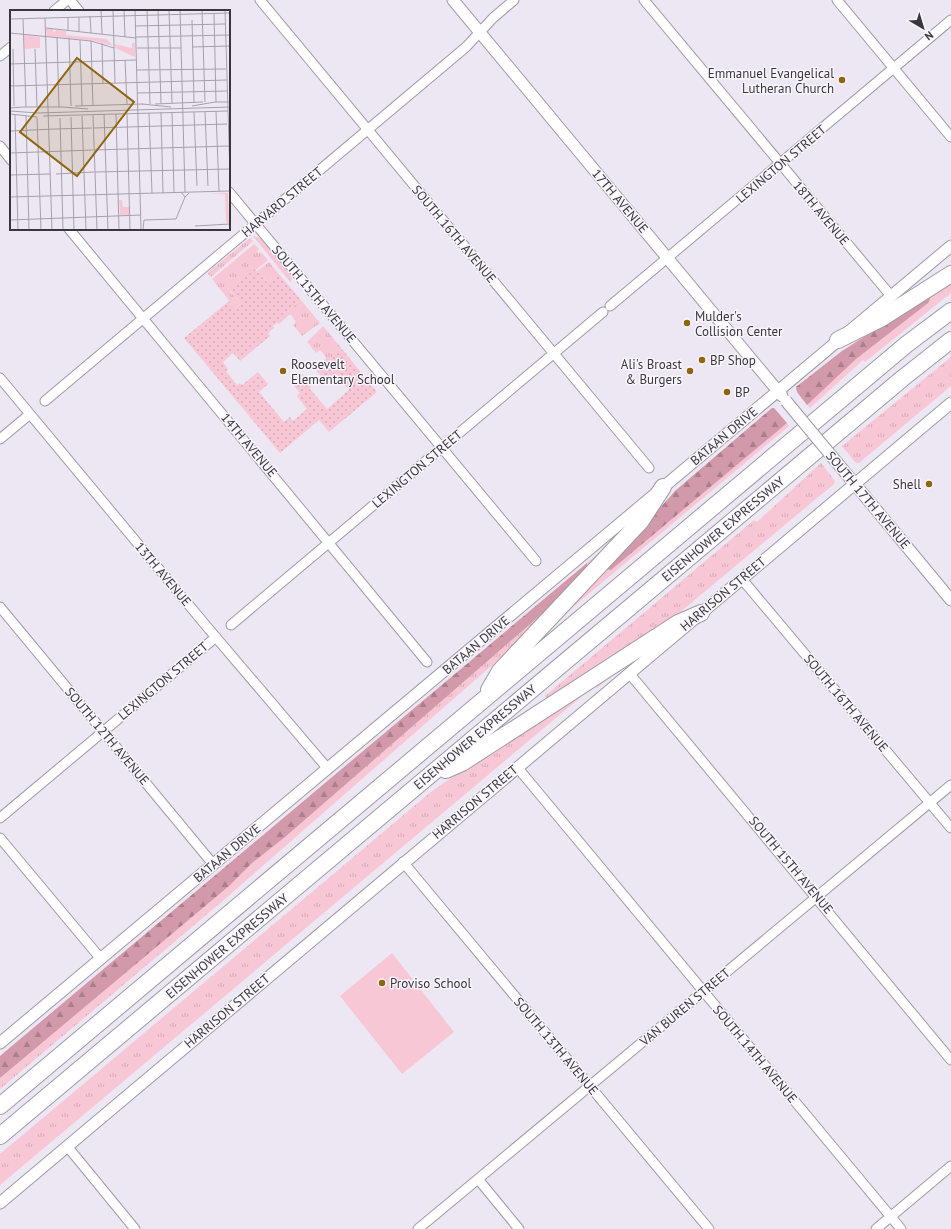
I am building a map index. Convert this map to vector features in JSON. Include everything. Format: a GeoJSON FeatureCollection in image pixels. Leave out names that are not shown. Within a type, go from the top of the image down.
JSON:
{"type":"FeatureCollection","features":[{"type":"Feature","properties":{"kind":"highway"},"geometry":{"type":"LineString","coordinates":[[838,340],[882,318],[951,274]]}},
{"type":"Feature","properties":{"kind":"highway","name":"EISENHOWER EXPRESSWAY"},"geometry":{"type":"LineString","coordinates":[[0,1106],[907,344],[951,311]]}},
{"type":"Feature","properties":{"kind":"highway","name":"EISENHOWER EXPRESSWAY"},"geometry":{"type":"LineString","coordinates":[[0,1136],[891,388],[951,340]]}},
{"type":"Feature","properties":{"kind":"highway"},"geometry":{"type":"LineString","coordinates":[[481,702],[500,671],[632,531],[663,487]]}},
{"type":"Feature","properties":{"kind":"highway"},"geometry":{"type":"LineString","coordinates":[[423,781],[462,763],[678,623],[700,613]]}},
{"type":"Feature","properties":{"kind":"street"},"geometry":{"type":"LineString","coordinates":[[55,10],[68,0],[78,10]]}},
{"type":"Feature","properties":{"kind":"street","name":"SOUTH 16TH AVENUE"},"geometry":{"type":"LineString","coordinates":[[260,0],[649,468]]}},
{"type":"Feature","properties":{"kind":"street","name":"17TH AVENUE"},"geometry":{"type":"LineString","coordinates":[[453,0],[786,401]]}},
{"type":"Feature","properties":{"kind":"street","name":"HARVARD STREET"},"geometry":{"type":"LineString","coordinates":[[46,401],[368,130],[481,33],[493,18],[514,0]]}},
{"type":"Feature","properties":{"kind":"street","name":"18TH AVENUE"},"geometry":{"type":"LineString","coordinates":[[644,0],[891,296]]}},
{"type":"Feature","properties":{"kind":"street"},"geometry":{"type":"LineString","coordinates":[[837,0],[951,138]]}},
{"type":"Feature","properties":{"kind":"street","name":"LEXINGTON STREET"},"geometry":{"type":"LineString","coordinates":[[231,625],[951,20]]}},
{"type":"Feature","properties":{"kind":"street"},"geometry":{"type":"LineString","coordinates":[[0,56],[10,48]]}},
{"type":"Feature","properties":{"kind":"street"},"geometry":{"type":"LineString","coordinates":[[0,146],[10,159]]}},
{"type":"Feature","properties":{"kind":"street","name":"SOUTH 15TH AVENUE"},"geometry":{"type":"LineString","coordinates":[[230,193],[536,561]]}},
{"type":"Feature","properties":{"kind":"street","name":"14TH AVENUE"},"geometry":{"type":"LineString","coordinates":[[70,230],[330,542],[427,662]]}},
{"type":"Feature","properties":{"kind":"street","name":"BATAAN DRIVE"},"geometry":{"type":"LineString","coordinates":[[0,1043],[951,246]]}},
{"type":"Feature","properties":{"kind":"street","name":"13TH AVENUE"},"geometry":{"type":"LineString","coordinates":[[0,378],[216,638],[328,768]]}},
{"type":"Feature","properties":{"kind":"street","name":"SOUTH 17TH AVENUE"},"geometry":{"type":"LineString","coordinates":[[786,401],[951,600]]}},
{"type":"Feature","properties":{"kind":"street","name":"HARRISON STREET"},"geometry":{"type":"LineString","coordinates":[[0,1203],[951,402]]}},
{"type":"Feature","properties":{"kind":"street"},"geometry":{"type":"LineString","coordinates":[[0,439],[30,414]]}},
{"type":"Feature","properties":{"kind":"street","name":"SOUTH 16TH AVENUE"},"geometry":{"type":"LineString","coordinates":[[742,578],[951,828]]}},
{"type":"Feature","properties":{"kind":"street","name":"SOUTH 12TH AVENUE"},"geometry":{"type":"LineString","coordinates":[[0,608],[213,864]]}},
{"type":"Feature","properties":{"kind":"street","name":"LEXINGTON STREET"},"geometry":{"type":"LineString","coordinates":[[0,818],[216,638]]}},
{"type":"Feature","properties":{"kind":"street","name":"SOUTH 15TH AVENUE"},"geometry":{"type":"LineString","coordinates":[[629,673],[817,897],[951,1060]]}},
{"type":"Feature","properties":{"kind":"street","name":"SOUTH 14TH AVENUE"},"geometry":{"type":"LineString","coordinates":[[517,767],[901,1229]]}},
{"type":"Feature","properties":{"kind":"street","name":"VAN BUREN STREET"},"geometry":{"type":"LineString","coordinates":[[418,1229],[951,785]]}},
{"type":"Feature","properties":{"kind":"street"},"geometry":{"type":"LineString","coordinates":[[0,838],[101,959]]}},
{"type":"Feature","properties":{"kind":"street","name":"SOUTH 13TH AVENUE"},"geometry":{"type":"LineString","coordinates":[[403,862],[709,1229]]}},
{"type":"Feature","properties":{"kind":"street"},"geometry":{"type":"LineString","coordinates":[[67,1146],[135,1229]]}},
{"type":"Feature","properties":{"kind":"street"},"geometry":{"type":"LineString","coordinates":[[876,1229],[951,1166]]}},
{"type":"Feature","properties":{"kind":"street"},"geometry":{"type":"LineString","coordinates":[[478,1179],[519,1229]]}},
{"type":"Feature","properties":{"kind":"green space"},"geometry":{"type":"Polygon","coordinates":[[[253,236],[260,238],[292,276],[291,283],[253,236]]]}},
{"type":"Feature","properties":{"kind":"green space"},"geometry":{"type":"Polygon","coordinates":[[[250,238],[253,241],[211,277],[207,273],[250,238]]]}},
{"type":"Feature","properties":{"kind":"green space"},"geometry":{"type":"Polygon","coordinates":[[[254,244],[259,249],[257,251],[259,253],[261,252],[268,260],[230,291],[241,304],[235,308],[212,279],[254,244]]]}},
{"type":"Feature","properties":{"kind":"green space"},"geometry":{"type":"Polygon","coordinates":[[[269,262],[278,273],[267,282],[257,271],[269,262]]]}},
{"type":"Feature","properties":{"kind":"green space"},"geometry":{"type":"Polygon","coordinates":[[[255,269],[267,282],[278,273],[301,300],[288,311],[290,314],[279,324],[277,323],[273,326],[274,328],[268,333],[270,336],[240,361],[233,353],[223,362],[228,369],[226,371],[237,385],[240,383],[242,385],[258,372],[268,384],[259,392],[284,422],[290,417],[293,421],[307,409],[297,396],[300,393],[291,382],[302,374],[311,386],[310,389],[327,409],[349,390],[336,374],[326,382],[314,368],[327,358],[329,360],[342,349],[377,392],[329,432],[319,420],[280,453],[184,338],[229,301],[235,308],[241,304],[230,290],[255,269]]]}},
{"type":"Feature","properties":{"kind":"green space"},"geometry":{"type":"Polygon","coordinates":[[[951,279],[951,293],[865,362],[863,360],[810,408],[797,392],[796,387],[842,351],[951,279]]]}},
{"type":"Feature","properties":{"kind":"green space"},"geometry":{"type":"Polygon","coordinates":[[[929,296],[930,299],[928,303],[856,359],[807,405],[797,392],[796,387],[842,351],[929,296]]]}},
{"type":"Feature","properties":{"kind":"green space"},"geometry":{"type":"Polygon","coordinates":[[[301,300],[320,323],[302,336],[293,325],[296,322],[288,311],[301,300]]]}},
{"type":"Feature","properties":{"kind":"green space"},"geometry":{"type":"Polygon","coordinates":[[[323,326],[342,349],[329,361],[320,350],[316,353],[307,342],[323,326]]]}},
{"type":"Feature","properties":{"kind":"green space"},"geometry":{"type":"Polygon","coordinates":[[[951,357],[951,386],[859,463],[856,463],[842,446],[951,357]]]}},
{"type":"Feature","properties":{"kind":"green space"},"geometry":{"type":"Polygon","coordinates":[[[772,408],[774,408],[789,426],[561,617],[652,519],[675,491],[772,408]]]}},
{"type":"Feature","properties":{"kind":"green space"},"geometry":{"type":"Polygon","coordinates":[[[772,408],[774,408],[787,423],[611,570],[606,569],[675,491],[772,408]]]}},
{"type":"Feature","properties":{"kind":"green space"},"geometry":{"type":"Polygon","coordinates":[[[821,463],[835,481],[834,484],[673,618],[549,700],[545,696],[754,520],[757,522],[821,463]]]}},
{"type":"Feature","properties":{"kind":"green space"},"geometry":{"type":"Polygon","coordinates":[[[635,518],[529,633],[218,905],[0,1089],[0,1056],[612,542],[610,539],[635,518]]]}},
{"type":"Feature","properties":{"kind":"green space"},"geometry":{"type":"Polygon","coordinates":[[[587,563],[587,568],[544,612],[285,837],[252,863],[229,886],[0,1078],[0,1056],[587,563]]]}},
{"type":"Feature","properties":{"kind":"green space"},"geometry":{"type":"Polygon","coordinates":[[[637,654],[597,688],[594,686],[0,1185],[0,1154],[431,792],[482,756],[637,654]]]}},
{"type":"Feature","properties":{"kind":"green space"},"geometry":{"type":"Polygon","coordinates":[[[392,953],[454,1032],[402,1074],[340,996],[392,953]]]}},
{"type":"Feature","properties":{"kind":"place","name":"Emmanuel Evangelical Lutheran Church"},"geometry":{"type":"Point","coordinates":[842,80]}},
{"type":"Feature","properties":{"kind":"place","name":"Mulder's Collision Center"},"geometry":{"type":"Point","coordinates":[687,323]}},
{"type":"Feature","properties":{"kind":"place","name":"BP Shop"},"geometry":{"type":"Point","coordinates":[702,360]}},
{"type":"Feature","properties":{"kind":"place","name":"Roosevelt Elementary School"},"geometry":{"type":"Point","coordinates":[283,371]}},
{"type":"Feature","properties":{"kind":"place","name":"Ali's Broast & Burgers"},"geometry":{"type":"Point","coordinates":[690,371]}},
{"type":"Feature","properties":{"kind":"place","name":"BP"},"geometry":{"type":"Point","coordinates":[727,392]}},
{"type":"Feature","properties":{"kind":"place","name":"Shell"},"geometry":{"type":"Point","coordinates":[929,484]}},
{"type":"Feature","properties":{"kind":"place","name":"Proviso School"},"geometry":{"type":"Point","coordinates":[382,983]}}]}
